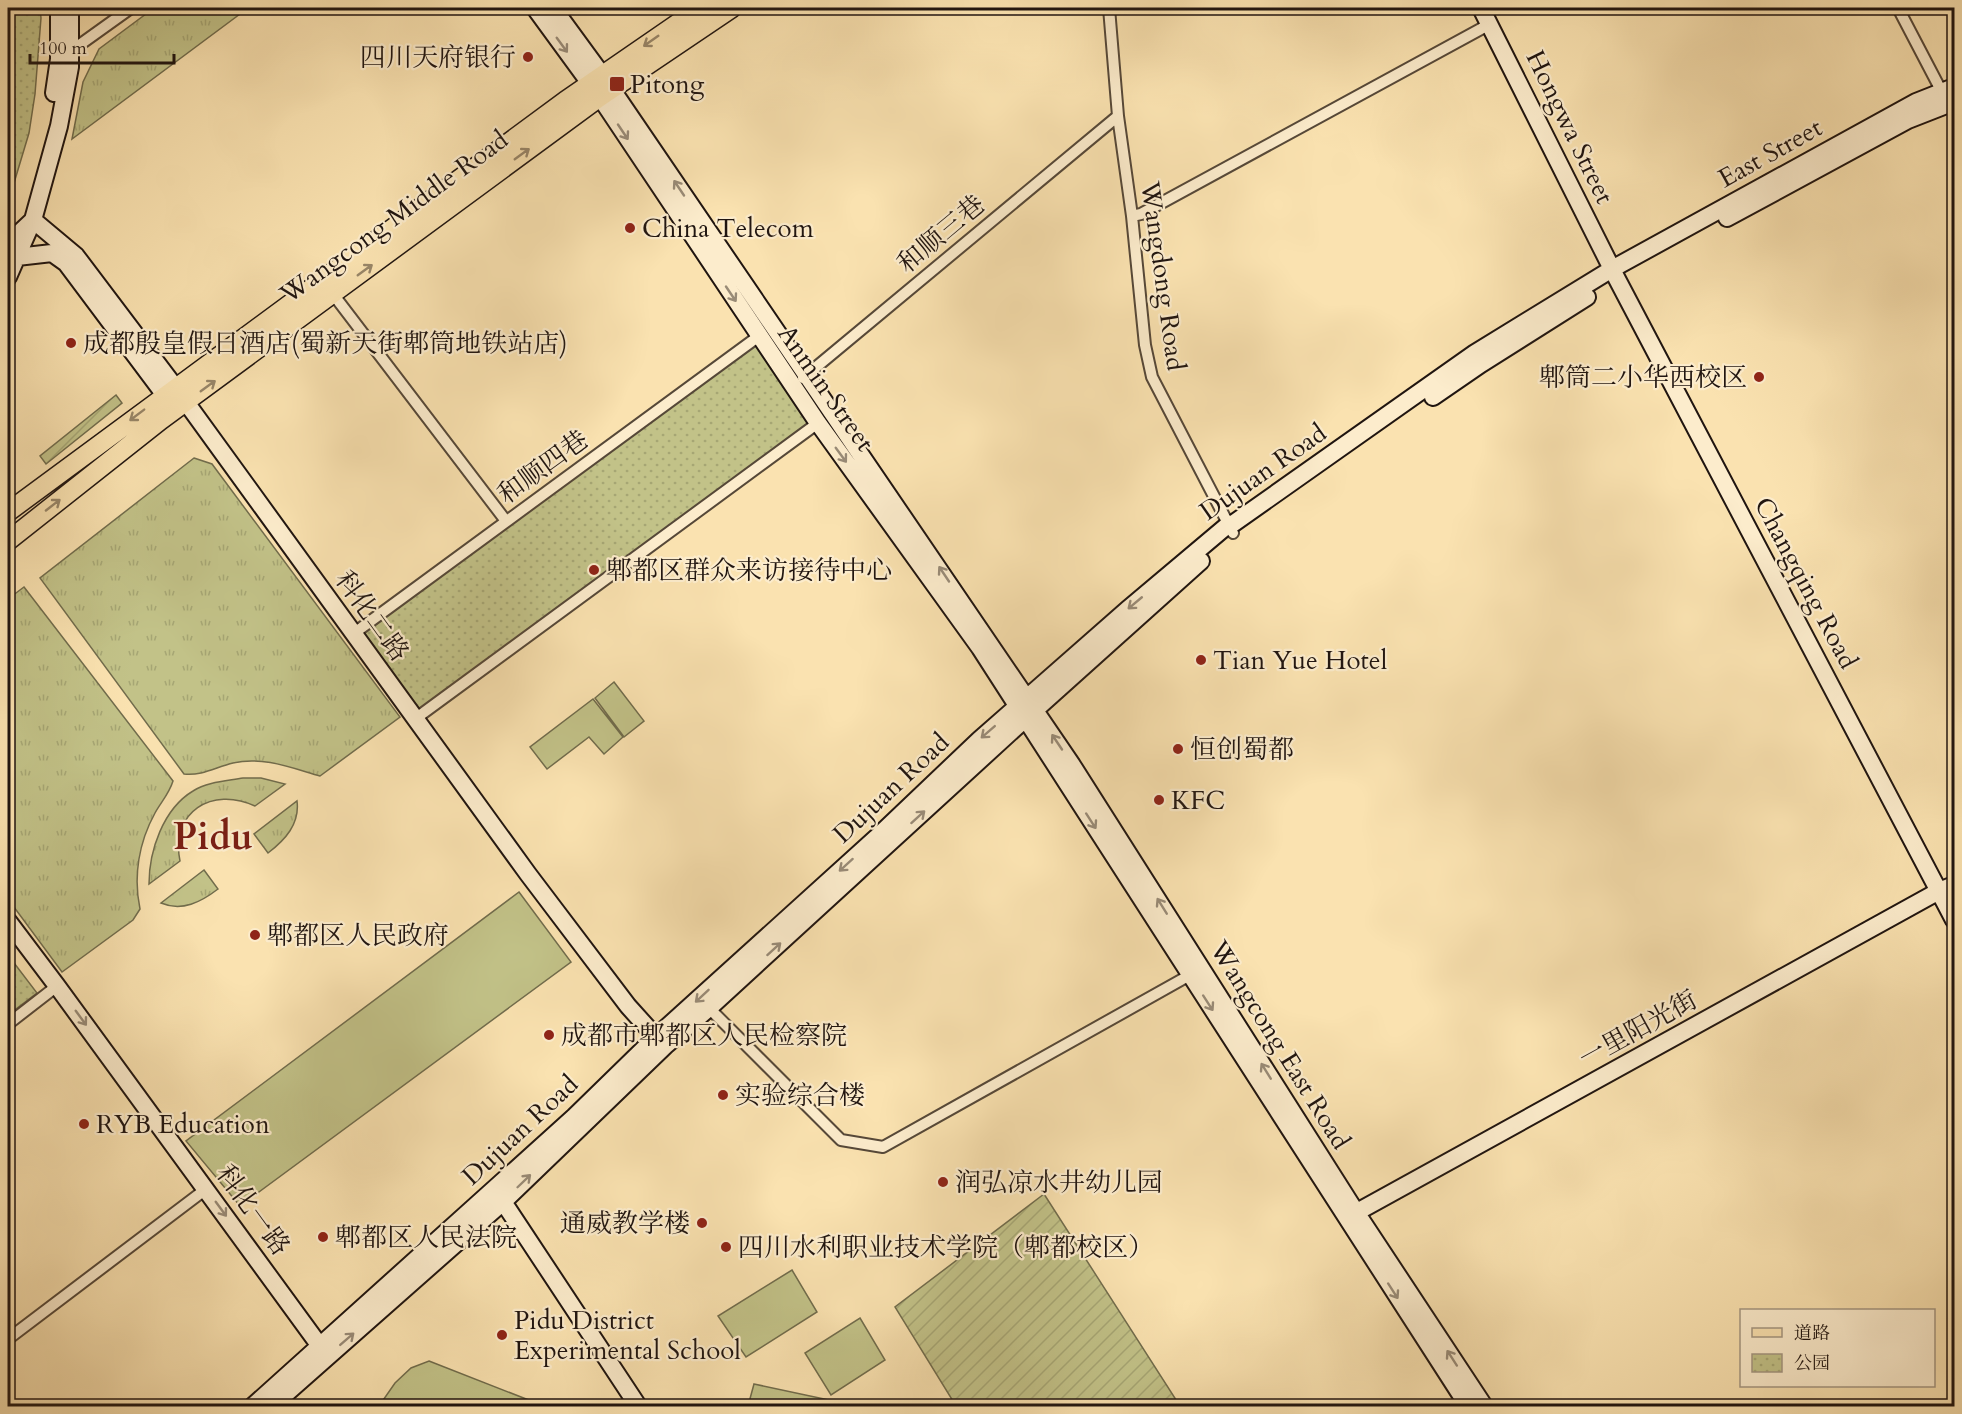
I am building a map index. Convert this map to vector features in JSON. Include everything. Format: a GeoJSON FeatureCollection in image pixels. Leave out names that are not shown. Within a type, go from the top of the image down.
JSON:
{"type":"FeatureCollection","features":[{"type":"Feature","properties":{"kind":"main road"},"geometry":{"type":"LineString","coordinates":[[58,8],[57,84],[37,173],[33,203],[33,220],[52,254],[66,263],[176,398],[543,906],[622,1010],[657,1042]]}},
{"type":"Feature","properties":{"kind":"main road"},"geometry":{"type":"LineString","coordinates":[[12,256],[33,220],[59,126],[70,67],[69,8]]}},
{"type":"Feature","properties":{"kind":"main road"},"geometry":{"type":"LineString","coordinates":[[535,8],[601,86]]}},
{"type":"Feature","properties":{"kind":"main road"},"geometry":{"type":"LineString","coordinates":[[554,8],[601,86]]}},
{"type":"Feature","properties":{"kind":"main road","name":"Wangcong Middle Road"},"geometry":{"type":"LineString","coordinates":[[8,512],[333,294],[699,8]]}},
{"type":"Feature","properties":{"kind":"main road","name":"Wangcong Middle Road"},"geometry":{"type":"LineString","coordinates":[[8,541],[176,398],[601,86],[732,8]]}},
{"type":"Feature","properties":{"kind":"main road","name":"Hongwa Street"},"geometry":{"type":"LineString","coordinates":[[1481,8],[1614,274]]}},
{"type":"Feature","properties":{"kind":"main road","name":"Anmin Street"},"geometry":{"type":"LineString","coordinates":[[601,86],[759,336],[818,423],[980,648],[1027,708]]}},
{"type":"Feature","properties":{"kind":"main road","name":"Anmin Street"},"geometry":{"type":"LineString","coordinates":[[601,86],[807,375],[1027,708]]}},
{"type":"Feature","properties":{"kind":"main road","name":"East Street"},"geometry":{"type":"LineString","coordinates":[[1614,274],[1950,96]]}},
{"type":"Feature","properties":{"kind":"main road"},"geometry":{"type":"LineString","coordinates":[[8,277],[15,237],[37,173]]}},
{"type":"Feature","properties":{"kind":"main road"},"geometry":{"type":"LineString","coordinates":[[15,237],[33,220]]}},
{"type":"Feature","properties":{"kind":"main road","name":"科化二路"},"geometry":{"type":"LineString","coordinates":[[33,220],[76,256],[176,398],[353,634],[528,874],[657,1042]]}},
{"type":"Feature","properties":{"kind":"main road"},"geometry":{"type":"LineString","coordinates":[[12,256],[52,254]]}},
{"type":"Feature","properties":{"kind":"main road","name":"Dujuan Road"},"geometry":{"type":"LineString","coordinates":[[253,1407],[324,1351],[499,1195],[657,1042],[1027,708],[1231,528],[1614,274]]}},
{"type":"Feature","properties":{"kind":"main road","name":"Changqing Road"},"geometry":{"type":"LineString","coordinates":[[1614,274],[1947,888],[1954,920]]}},
{"type":"Feature","properties":{"kind":"main road","name":"Dujuan Road"},"geometry":{"type":"LineString","coordinates":[[657,1042],[709,1008],[1027,708]]}},
{"type":"Feature","properties":{"kind":"main road","name":"Wangcong East Road"},"geometry":{"type":"LineString","coordinates":[[1027,708],[1190,975],[1351,1216],[1485,1407]]}},
{"type":"Feature","properties":{"kind":"main road","name":"Wangcong East Road"},"geometry":{"type":"LineString","coordinates":[[1027,708],[1079,775],[1468,1407]]}},
{"type":"Feature","properties":{"kind":"main road","name":"一里阳光街"},"geometry":{"type":"LineString","coordinates":[[1351,1216],[1947,888]]}},
{"type":"Feature","properties":{"kind":"main road","name":"科化一路"},"geometry":{"type":"LineString","coordinates":[[8,921],[324,1351]]}},
{"type":"Feature","properties":{"kind":"main road"},"geometry":{"type":"LineString","coordinates":[[499,1195],[638,1407]]}},
{"type":"Feature","properties":{"kind":"main road","name":"Dujuan Road"},"geometry":{"type":"LineString","coordinates":[[272,1407],[324,1351]]}},
{"type":"Feature","properties":{"kind":"street"},"geometry":{"type":"LineString","coordinates":[[71,51],[131,8]]}},
{"type":"Feature","properties":{"kind":"street","name":"Wangdong Road"},"geometry":{"type":"LineString","coordinates":[[1109,8],[1118,116],[1132,216],[1145,345],[1152,377],[1231,528]]}},
{"type":"Feature","properties":{"kind":"street"},"geometry":{"type":"LineString","coordinates":[[1898,8],[1950,96]]}},
{"type":"Feature","properties":{"kind":"street"},"geometry":{"type":"LineString","coordinates":[[1132,216],[1141,214],[1490,24]]}},
{"type":"Feature","properties":{"kind":"street","name":"和顺三巷"},"geometry":{"type":"LineString","coordinates":[[794,386],[1118,116]]}},
{"type":"Feature","properties":{"kind":"street"},"geometry":{"type":"LineString","coordinates":[[333,294],[506,522]]}},
{"type":"Feature","properties":{"kind":"street","name":"和顺四巷"},"geometry":{"type":"LineString","coordinates":[[353,634],[759,336]]}},
{"type":"Feature","properties":{"kind":"street"},"geometry":{"type":"LineString","coordinates":[[415,719],[818,423]]}},
{"type":"Feature","properties":{"kind":"street"},"geometry":{"type":"LineString","coordinates":[[709,1008],[841,1140],[883,1147],[1190,975]]}},
{"type":"Feature","properties":{"kind":"street"},"geometry":{"type":"LineString","coordinates":[[8,1024],[57,986]]}},
{"type":"Feature","properties":{"kind":"street"},"geometry":{"type":"LineString","coordinates":[[8,1339],[206,1189]]}},
{"type":"Feature","properties":{"kind":"green space"},"geometry":{"type":"Polygon","coordinates":[[[8,8],[40,8],[41,18],[35,94],[29,133],[8,203],[8,8]]]}},
{"type":"Feature","properties":{"kind":"green space"},"geometry":{"type":"Polygon","coordinates":[[[154,8],[248,8],[72,139],[83,82],[99,49],[154,8]]]}},
{"type":"Feature","properties":{"kind":"green space"},"geometry":{"type":"Polygon","coordinates":[[[756,341],[812,422],[416,713],[358,634],[756,341]]]}},
{"type":"Feature","properties":{"kind":"green space"},"geometry":{"type":"Polygon","coordinates":[[[116,395],[122,403],[46,464],[40,456],[116,395]]]}},
{"type":"Feature","properties":{"kind":"green space"},"geometry":{"type":"Polygon","coordinates":[[[194,458],[212,464],[400,717],[320,776],[277,764],[255,761],[233,763],[197,774],[184,774],[40,578],[194,458]]]}},
{"type":"Feature","properties":{"kind":"green space"},"geometry":{"type":"Polygon","coordinates":[[[24,587],[173,781],[149,824],[141,847],[137,872],[140,909],[133,920],[62,972],[8,899],[8,599],[24,587]]]}},
{"type":"Feature","properties":{"kind":"green space"},"geometry":{"type":"Polygon","coordinates":[[[614,682],[644,721],[624,737],[595,698],[614,682]]]}},
{"type":"Feature","properties":{"kind":"green space"},"geometry":{"type":"Polygon","coordinates":[[[593,699],[623,737],[604,754],[589,737],[547,769],[530,747],[593,699]]]}},
{"type":"Feature","properties":{"kind":"green space"},"geometry":{"type":"Polygon","coordinates":[[[261,778],[285,784],[255,806],[224,799],[198,808],[188,817],[181,829],[180,861],[149,884],[155,845],[173,808],[199,788],[217,782],[261,778]]]}},
{"type":"Feature","properties":{"kind":"green space"},"geometry":{"type":"Polygon","coordinates":[[[297,801],[294,824],[280,843],[268,853],[254,834],[297,801]]]}},
{"type":"Feature","properties":{"kind":"green space"},"geometry":{"type":"Polygon","coordinates":[[[204,870],[218,889],[205,898],[184,906],[169,906],[161,903],[204,870]]]}},
{"type":"Feature","properties":{"kind":"green space"},"geometry":{"type":"Polygon","coordinates":[[[519,892],[571,962],[240,1206],[186,1141],[519,892]]]}},
{"type":"Feature","properties":{"kind":"green space"},"geometry":{"type":"Polygon","coordinates":[[[8,955],[37,993],[8,1015],[8,955]]]}},
{"type":"Feature","properties":{"kind":"green space"},"geometry":{"type":"Polygon","coordinates":[[[1044,1194],[1180,1406],[956,1406],[895,1307],[1044,1194]]]}},
{"type":"Feature","properties":{"kind":"green space"},"geometry":{"type":"Polygon","coordinates":[[[792,1270],[817,1312],[746,1357],[718,1316],[792,1270]]]}},
{"type":"Feature","properties":{"kind":"green space"},"geometry":{"type":"Polygon","coordinates":[[[860,1318],[885,1360],[831,1395],[805,1353],[860,1318]]]}},
{"type":"Feature","properties":{"kind":"green space"},"geometry":{"type":"Polygon","coordinates":[[[429,1361],[544,1406],[379,1406],[395,1383],[411,1368],[429,1361]]]}},
{"type":"Feature","properties":{"kind":"green space"},"geometry":{"type":"Polygon","coordinates":[[[754,1384],[857,1406],[748,1406],[754,1384]]]}},
{"type":"Feature","properties":{"kind":"place","name":"四川天府银行"},"geometry":{"type":"Point","coordinates":[528,57]}},
{"type":"Feature","properties":{"kind":"place","name":"Pitong"},"geometry":{"type":"Point","coordinates":[617,84]}},
{"type":"Feature","properties":{"kind":"place","name":"China Telecom"},"geometry":{"type":"Point","coordinates":[630,228]}},
{"type":"Feature","properties":{"kind":"place","name":"成都殷皇假日酒店(蜀新天街郫筒地铁站店)"},"geometry":{"type":"Point","coordinates":[71,343]}},
{"type":"Feature","properties":{"kind":"place","name":"郫筒二小华西校区"},"geometry":{"type":"Point","coordinates":[1759,377]}},
{"type":"Feature","properties":{"kind":"place","name":"郫都区群众来访接待中心"},"geometry":{"type":"Point","coordinates":[594,570]}},
{"type":"Feature","properties":{"kind":"place","name":"Tian Yue Hotel"},"geometry":{"type":"Point","coordinates":[1201,660]}},
{"type":"Feature","properties":{"kind":"place","name":"恒创蜀都"},"geometry":{"type":"Point","coordinates":[1178,749]}},
{"type":"Feature","properties":{"kind":"place","name":"KFC"},"geometry":{"type":"Point","coordinates":[1159,800]}},
{"type":"Feature","properties":{"kind":"place","name":"郫都区人民政府"},"geometry":{"type":"Point","coordinates":[255,935]}},
{"type":"Feature","properties":{"kind":"place","name":"成都市郫都区人民检察院"},"geometry":{"type":"Point","coordinates":[549,1035]}},
{"type":"Feature","properties":{"kind":"place","name":"实验综合楼"},"geometry":{"type":"Point","coordinates":[723,1095]}},
{"type":"Feature","properties":{"kind":"place","name":"RYB Education"},"geometry":{"type":"Point","coordinates":[84,1124]}},
{"type":"Feature","properties":{"kind":"place","name":"润弘凉水井幼儿园"},"geometry":{"type":"Point","coordinates":[943,1182]}},
{"type":"Feature","properties":{"kind":"place","name":"通威教学楼"},"geometry":{"type":"Point","coordinates":[702,1223]}},
{"type":"Feature","properties":{"kind":"place","name":"郫都区人民法院"},"geometry":{"type":"Point","coordinates":[323,1237]}},
{"type":"Feature","properties":{"kind":"place","name":"四川水利职业技术学院（郫都校区）"},"geometry":{"type":"Point","coordinates":[726,1247]}},
{"type":"Feature","properties":{"kind":"place","name":"Pidu District Experimental School"},"geometry":{"type":"Point","coordinates":[502,1335]}},
{"type":"Feature","properties":{"kind":"district","name":"Pidu"},"geometry":{"type":"Point","coordinates":[213,837]}}]}
